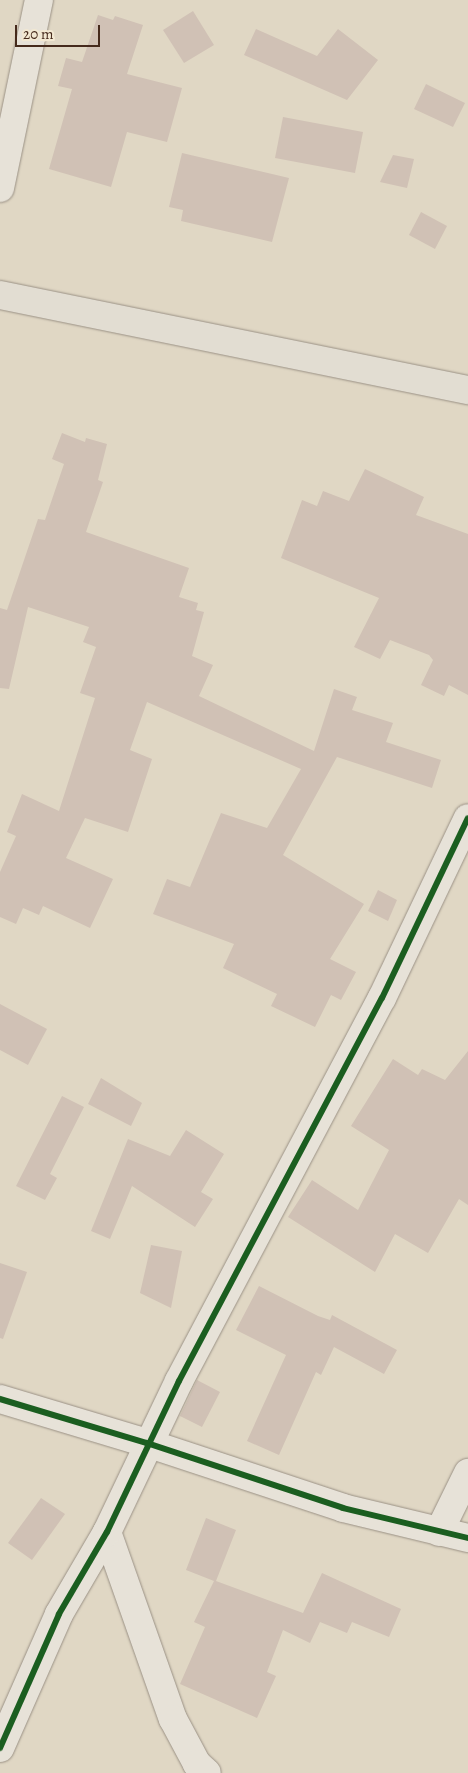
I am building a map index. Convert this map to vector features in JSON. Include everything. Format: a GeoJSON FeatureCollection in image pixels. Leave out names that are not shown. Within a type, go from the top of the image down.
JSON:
{"type":"FeatureCollection","features":[{"type":"Feature","properties":{"kind":"main road"},"geometry":{"type":"LineString","coordinates":[[0,295],[468,390]]}},
{"type":"Feature","properties":{"kind":"street"},"geometry":{"type":"LineString","coordinates":[[0,188],[39,0]]}},
{"type":"Feature","properties":{"kind":"street"},"geometry":{"type":"LineString","coordinates":[[0,1748],[9,1719],[59,1614],[107,1532],[147,1443],[382,998],[468,818]]}},
{"type":"Feature","properties":{"kind":"street"},"geometry":{"type":"LineString","coordinates":[[0,1399],[147,1443],[343,1508],[468,1538]]}},
{"type":"Feature","properties":{"kind":"street"},"geometry":{"type":"LineString","coordinates":[[439,1532],[468,1473]]}},
{"type":"Feature","properties":{"kind":"street"},"geometry":{"type":"LineString","coordinates":[[107,1532],[173,1719],[197,1764],[207,1773]]}},
{"type":"Feature","properties":{"kind":"building"},"geometry":{"type":"Polygon","coordinates":[[[193,11],[214,45],[184,63],[163,30],[193,11]]]}},
{"type":"Feature","properties":{"kind":"building"},"geometry":{"type":"Polygon","coordinates":[[[98,15],[113,20],[115,16],[143,25],[127,74],[182,88],[167,142],[127,132],[111,187],[49,169],[72,89],[58,86],[66,58],[82,62],[98,15]]]}},
{"type":"Feature","properties":{"kind":"building"},"geometry":{"type":"Polygon","coordinates":[[[256,29],[317,56],[338,29],[378,60],[347,100],[244,55],[256,29]]]}},
{"type":"Feature","properties":{"kind":"building"},"geometry":{"type":"Polygon","coordinates":[[[426,84],[465,103],[453,127],[414,109],[426,84]]]}},
{"type":"Feature","properties":{"kind":"building"},"geometry":{"type":"Polygon","coordinates":[[[283,117],[363,132],[355,173],[275,158],[283,117]]]}},
{"type":"Feature","properties":{"kind":"building"},"geometry":{"type":"Polygon","coordinates":[[[182,153],[289,178],[272,242],[181,221],[183,210],[169,207],[182,153]]]}},
{"type":"Feature","properties":{"kind":"building"},"geometry":{"type":"Polygon","coordinates":[[[393,155],[414,159],[407,188],[380,182],[393,155]]]}},
{"type":"Feature","properties":{"kind":"building"},"geometry":{"type":"Polygon","coordinates":[[[421,212],[447,226],[435,249],[409,235],[421,212]]]}},
{"type":"Feature","properties":{"kind":"building"},"geometry":{"type":"Polygon","coordinates":[[[62,433],[85,442],[86,438],[107,444],[98,480],[103,482],[86,532],[189,568],[179,597],[198,603],[196,610],[204,612],[192,656],[213,665],[199,696],[314,751],[334,689],[357,697],[352,710],[393,723],[386,742],[441,760],[432,788],[337,757],[283,855],[364,904],[330,959],[356,972],[341,1000],[331,995],[315,1027],[271,1006],[277,994],[223,968],[234,944],[153,914],[167,879],[190,887],[221,813],[267,828],[301,769],[147,702],[130,750],[152,759],[128,832],[85,818],[66,858],[113,879],[90,928],[43,906],[39,915],[23,908],[16,924],[0,917],[0,872],[16,836],[7,832],[22,794],[59,811],[95,698],[80,693],[96,647],[83,642],[89,627],[28,607],[9,689],[0,688],[0,608],[7,610],[38,519],[45,520],[64,464],[52,459],[62,433]]]}},
{"type":"Feature","properties":{"kind":"building"},"geometry":{"type":"Polygon","coordinates":[[[365,469],[424,497],[416,515],[468,534],[468,695],[449,685],[444,696],[421,685],[433,660],[429,655],[390,640],[380,659],[354,647],[379,598],[281,558],[302,500],[317,506],[323,491],[349,501],[365,469]]]}},
{"type":"Feature","properties":{"kind":"building"},"geometry":{"type":"Polygon","coordinates":[[[378,890],[397,900],[388,921],[368,911],[378,890]]]}},
{"type":"Feature","properties":{"kind":"building"},"geometry":{"type":"Polygon","coordinates":[[[0,1004],[47,1029],[28,1065],[0,1050],[0,1004]]]}},
{"type":"Feature","properties":{"kind":"building"},"geometry":{"type":"Polygon","coordinates":[[[468,1051],[468,1205],[459,1199],[428,1253],[395,1234],[375,1272],[288,1217],[312,1180],[358,1210],[389,1150],[351,1126],[393,1059],[418,1075],[422,1069],[445,1080],[468,1051]]]}},
{"type":"Feature","properties":{"kind":"building"},"geometry":{"type":"Polygon","coordinates":[[[101,1078],[142,1103],[131,1126],[88,1104],[101,1078]]]}},
{"type":"Feature","properties":{"kind":"building"},"geometry":{"type":"Polygon","coordinates":[[[62,1096],[84,1107],[50,1174],[57,1178],[45,1200],[16,1186],[62,1096]]]}},
{"type":"Feature","properties":{"kind":"building"},"geometry":{"type":"Polygon","coordinates":[[[186,1130],[224,1154],[201,1192],[213,1199],[195,1227],[132,1186],[110,1239],[91,1231],[128,1139],[170,1156],[186,1130]]]}},
{"type":"Feature","properties":{"kind":"building"},"geometry":{"type":"Polygon","coordinates":[[[151,1245],[182,1251],[171,1308],[140,1293],[151,1245]]]}},
{"type":"Feature","properties":{"kind":"building"},"geometry":{"type":"Polygon","coordinates":[[[0,1263],[27,1272],[3,1339],[0,1338],[0,1263]]]}},
{"type":"Feature","properties":{"kind":"building"},"geometry":{"type":"Polygon","coordinates":[[[259,1286],[318,1316],[330,1320],[332,1315],[397,1350],[384,1374],[334,1347],[321,1375],[316,1372],[279,1455],[247,1441],[286,1355],[236,1330],[259,1286]]]}},
{"type":"Feature","properties":{"kind":"building"},"geometry":{"type":"Polygon","coordinates":[[[197,1380],[220,1392],[202,1427],[180,1416],[197,1380]]]}},
{"type":"Feature","properties":{"kind":"building"},"geometry":{"type":"Polygon","coordinates":[[[41,1498],[65,1514],[32,1560],[8,1543],[41,1498]]]}},
{"type":"Feature","properties":{"kind":"building"},"geometry":{"type":"Polygon","coordinates":[[[206,1518],[236,1530],[216,1581],[303,1613],[322,1573],[401,1609],[389,1637],[352,1622],[347,1633],[320,1622],[310,1643],[283,1630],[267,1672],[276,1676],[257,1718],[180,1684],[205,1627],[194,1622],[214,1581],[186,1570],[206,1518]]]}},
{"type":"Feature","properties":{"kind":"cycle path"},"geometry":{"type":"LineString","coordinates":[[0,1748],[59,1614],[107,1532],[179,1381],[382,998],[468,818]]}},
{"type":"Feature","properties":{"kind":"cycle path"},"geometry":{"type":"LineString","coordinates":[[0,1399],[147,1443],[343,1508],[468,1538]]}}]}
